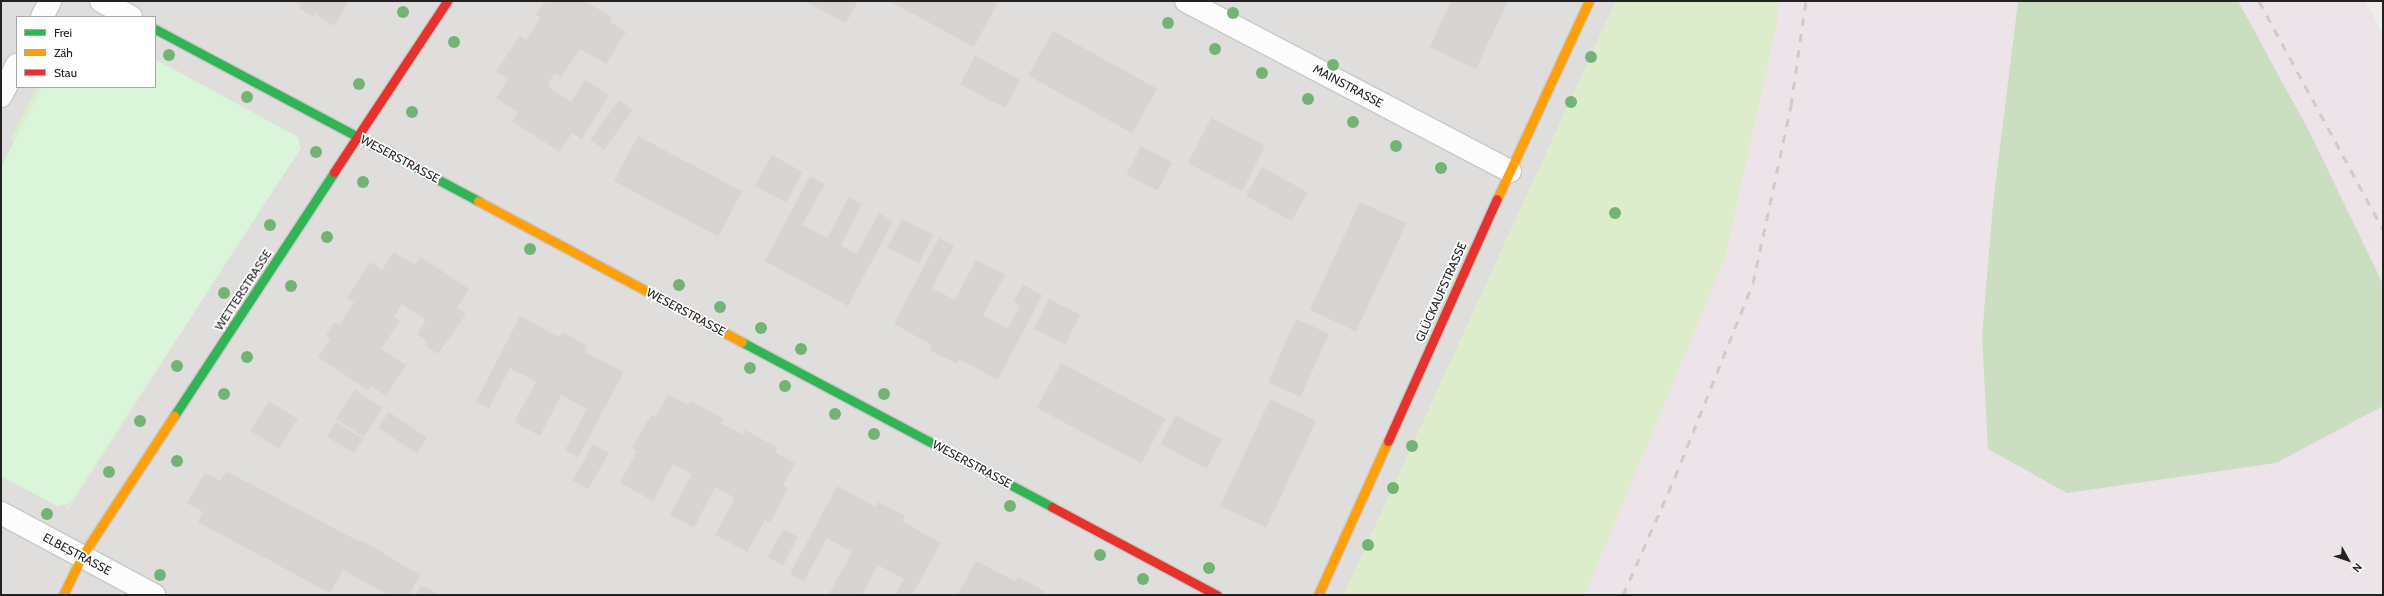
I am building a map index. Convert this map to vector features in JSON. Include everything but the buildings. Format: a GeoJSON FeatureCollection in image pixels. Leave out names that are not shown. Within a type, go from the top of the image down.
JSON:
{"type":"FeatureCollection","features":[{"type":"Feature","properties":{"kind":"street"},"geometry":{"type":"LineString","coordinates":[[42,16],[50,1]]}},
{"type":"Feature","properties":{"kind":"street"},"geometry":{"type":"LineString","coordinates":[[101,1],[129,16]]}},
{"type":"Feature","properties":{"kind":"street","name":"WETTERSTRASSE"},"geometry":{"type":"LineString","coordinates":[[63,595],[82,556],[448,1]]}},
{"type":"Feature","properties":{"kind":"street","name":"MAINSTRASSE"},"geometry":{"type":"LineString","coordinates":[[1186,1],[1510,171]]}},
{"type":"Feature","properties":{"kind":"street","name":"GLÜCKAUFSTRASSE"},"geometry":{"type":"LineString","coordinates":[[1318,595],[1510,171],[1589,1]]}},
{"type":"Feature","properties":{"kind":"street","name":"WESERSTRASSE"},"geometry":{"type":"LineString","coordinates":[[156,31],[1217,595]]}},
{"type":"Feature","properties":{"kind":"street"},"geometry":{"type":"LineString","coordinates":[[1,96],[16,67]]}},
{"type":"Feature","properties":{"kind":"street","name":"ELBESTRASSE"},"geometry":{"type":"LineString","coordinates":[[1,513],[154,595]]}},
{"type":"Feature","properties":{"kind":"shaded area"},"geometry":{"type":"Polygon","coordinates":[[[1,1],[1616,1],[1344,595],[1,595],[1,1]]]}},
{"type":"Feature","properties":{"kind":"shaded area"},"geometry":{"type":"Polygon","coordinates":[[[1778,1],[2365,1],[2383,33],[2383,595],[1585,595],[1725,259],[1778,19],[1778,1]]]}},
{"type":"Feature","properties":{"kind":"green space"},"geometry":{"type":"Polygon","coordinates":[[[1616,1],[1778,1],[1778,19],[1725,259],[1585,595],[1344,595],[1616,1]]]}},
{"type":"Feature","properties":{"kind":"green space"},"geometry":{"type":"Polygon","coordinates":[[[2018,1],[2238,1],[2310,133],[2383,284],[2383,406],[2276,463],[2067,493],[1988,449],[1982,336],[1993,204],[2018,1]]]}},
{"type":"Feature","properties":{"kind":"green space"},"geometry":{"type":"Polygon","coordinates":[[[156,60],[298,137],[301,148],[70,503],[57,506],[1,476],[1,167],[41,88],[156,88],[156,60]]]}},
{"type":"Feature","properties":{"kind":"green space"},"geometry":{"type":"Polygon","coordinates":[[[36,88],[42,88],[14,142],[10,140],[36,88]]]}},
{"type":"Feature","properties":{"kind":"green space"},"geometry":{"type":"Polygon","coordinates":[[[245,233],[68,510],[66,509],[70,503],[245,233]]]}},
{"type":"Feature","properties":{"kind":"railway"},"geometry":{"type":"LineString","coordinates":[[1623,595],[1675,477],[1753,283],[1791,105],[1806,1]]}},
{"type":"Feature","properties":{"kind":"railway"},"geometry":{"type":"LineString","coordinates":[[2259,1],[2383,229]]}},
{"type":"Feature","properties":{"kind":"traffic: fast"},"geometry":{"type":"LineString","coordinates":[[156,30],[478,201]]}},
{"type":"Feature","properties":{"kind":"traffic: fast"},"geometry":{"type":"LineString","coordinates":[[174,416],[334,172]]}},
{"type":"Feature","properties":{"kind":"traffic: fast"},"geometry":{"type":"LineString","coordinates":[[742,342],[1052,507]]}},
{"type":"Feature","properties":{"kind":"traffic: slow"},"geometry":{"type":"LineString","coordinates":[[1497,199],[1589,1]]}},
{"type":"Feature","properties":{"kind":"traffic: slow"},"geometry":{"type":"LineString","coordinates":[[478,201],[742,342]]}},
{"type":"Feature","properties":{"kind":"traffic: slow"},"geometry":{"type":"LineString","coordinates":[[63,595],[82,556],[174,416]]}},
{"type":"Feature","properties":{"kind":"traffic: slow"},"geometry":{"type":"LineString","coordinates":[[1318,595],[1388,441]]}},
{"type":"Feature","properties":{"kind":"traffic: jam"},"geometry":{"type":"LineString","coordinates":[[334,172],[447,1]]}},
{"type":"Feature","properties":{"kind":"traffic: jam"},"geometry":{"type":"LineString","coordinates":[[1388,441],[1497,199]]}},
{"type":"Feature","properties":{"kind":"traffic: jam"},"geometry":{"type":"LineString","coordinates":[[1052,507],[1217,595]]}}]}
